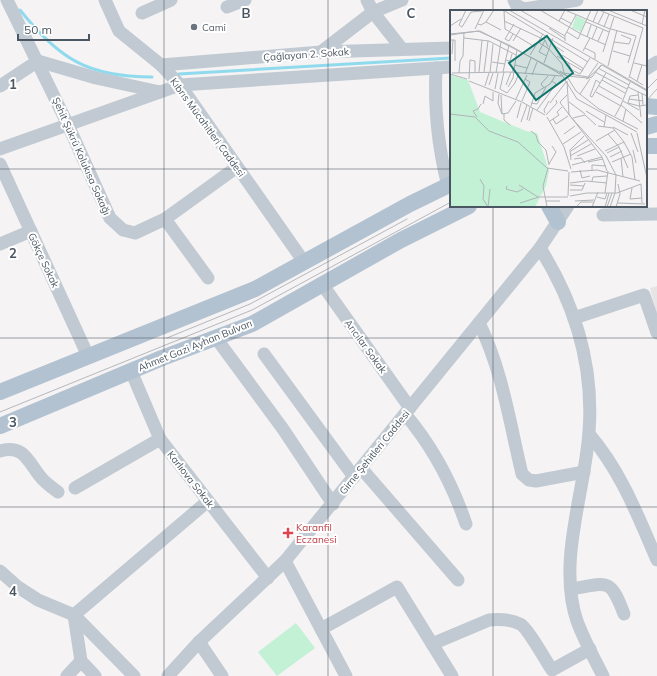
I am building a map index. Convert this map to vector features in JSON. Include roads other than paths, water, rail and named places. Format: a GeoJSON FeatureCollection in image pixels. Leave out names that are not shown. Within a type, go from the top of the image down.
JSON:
{"type":"FeatureCollection","features":[{"type":"Feature","properties":{"kind":"main road"},"geometry":{"type":"LineString","coordinates":[[647,106],[657,107]]}},
{"type":"Feature","properties":{"kind":"main road"},"geometry":{"type":"LineString","coordinates":[[647,127],[657,124]]}},
{"type":"Feature","properties":{"kind":"main road"},"geometry":{"type":"LineString","coordinates":[[0,392],[255,288],[410,204],[450,185]]}},
{"type":"Feature","properties":{"kind":"main road","name":"Ahmet Gazi Ayhan Bulvarı"},"geometry":{"type":"LineString","coordinates":[[0,426],[131,371],[252,324],[401,240],[467,207]]}},
{"type":"Feature","properties":{"kind":"main road"},"geometry":{"type":"LineString","coordinates":[[552,207],[564,212]]}},
{"type":"Feature","properties":{"kind":"street"},"geometry":{"type":"LineString","coordinates":[[0,2],[6,0]]}},
{"type":"Feature","properties":{"kind":"street","name":"Şehit Şükrü Kolukısa Sokağı"},"geometry":{"type":"LineString","coordinates":[[6,0],[38,61],[113,223],[123,230],[135,233],[165,219],[237,167]]}},
{"type":"Feature","properties":{"kind":"street","name":"Kıbrıs Mücahitleri Caddesi"},"geometry":{"type":"LineString","coordinates":[[105,0],[119,31],[161,65],[180,85],[304,262]]}},
{"type":"Feature","properties":{"kind":"street"},"geometry":{"type":"LineString","coordinates":[[142,13],[171,0]]}},
{"type":"Feature","properties":{"kind":"street"},"geometry":{"type":"LineString","coordinates":[[226,7],[245,0]]}},
{"type":"Feature","properties":{"kind":"street"},"geometry":{"type":"LineString","coordinates":[[367,0],[373,12],[402,48]]}},
{"type":"Feature","properties":{"kind":"street"},"geometry":{"type":"LineString","coordinates":[[321,52],[373,12],[402,0]]}},
{"type":"Feature","properties":{"kind":"street"},"geometry":{"type":"LineString","coordinates":[[514,0],[517,6],[525,9],[577,0]]}},
{"type":"Feature","properties":{"kind":"street","name":"Çağlayan 2. Sokak"},"geometry":{"type":"LineString","coordinates":[[161,65],[321,52],[402,48],[450,48]]}},
{"type":"Feature","properties":{"kind":"street"},"geometry":{"type":"LineString","coordinates":[[0,86],[38,61],[96,78],[160,92]]}},
{"type":"Feature","properties":{"kind":"street"},"geometry":{"type":"LineString","coordinates":[[647,69],[657,62]]}},
{"type":"Feature","properties":{"kind":"street"},"geometry":{"type":"LineString","coordinates":[[0,149],[180,85],[450,67]]}},
{"type":"Feature","properties":{"kind":"street"},"geometry":{"type":"LineString","coordinates":[[436,68],[435,104],[438,132],[450,185]]}},
{"type":"Feature","properties":{"kind":"street","name":"Gökçe Sokak"},"geometry":{"type":"LineString","coordinates":[[0,164],[88,356]]}},
{"type":"Feature","properties":{"kind":"street","name":"Girne Şehitleri Caddesi"},"geometry":{"type":"LineString","coordinates":[[168,676],[200,642],[285,561],[333,504],[540,248],[564,212]]}},
{"type":"Feature","properties":{"kind":"street"},"geometry":{"type":"LineString","coordinates":[[604,215],[657,214]]}},
{"type":"Feature","properties":{"kind":"street"},"geometry":{"type":"LineString","coordinates":[[165,219],[208,278]]}},
{"type":"Feature","properties":{"kind":"street"},"geometry":{"type":"LineString","coordinates":[[0,244],[31,231]]}},
{"type":"Feature","properties":{"kind":"street"},"geometry":{"type":"LineString","coordinates":[[540,248],[560,284],[574,318],[581,340],[588,377],[589,434],[571,554],[571,589],[577,621],[603,676]]}},
{"type":"Feature","properties":{"kind":"street","name":"Arıcılar Sokak"},"geometry":{"type":"LineString","coordinates":[[322,284],[407,411],[442,467],[453,489],[466,524]]}},
{"type":"Feature","properties":{"kind":"street"},"geometry":{"type":"LineString","coordinates":[[574,318],[644,294],[657,333]]}},
{"type":"Feature","properties":{"kind":"street"},"geometry":{"type":"LineString","coordinates":[[479,323],[488,341],[497,372],[522,474],[529,480],[536,481],[584,472]]}},
{"type":"Feature","properties":{"kind":"street"},"geometry":{"type":"LineString","coordinates":[[216,338],[283,429],[333,504]]}},
{"type":"Feature","properties":{"kind":"street"},"geometry":{"type":"LineString","coordinates":[[264,354],[358,472],[458,580]]}},
{"type":"Feature","properties":{"kind":"street","name":"Karlıova Sokak"},"geometry":{"type":"LineString","coordinates":[[131,371],[160,439],[268,578]]}},
{"type":"Feature","properties":{"kind":"street"},"geometry":{"type":"LineString","coordinates":[[589,434],[609,459],[626,488],[657,560]]}},
{"type":"Feature","properties":{"kind":"street"},"geometry":{"type":"LineString","coordinates":[[75,488],[160,439]]}},
{"type":"Feature","properties":{"kind":"street"},"geometry":{"type":"LineString","coordinates":[[0,451],[10,449],[25,455],[44,482],[58,492]]}},
{"type":"Feature","properties":{"kind":"street"},"geometry":{"type":"LineString","coordinates":[[74,615],[208,501]]}},
{"type":"Feature","properties":{"kind":"street"},"geometry":{"type":"LineString","coordinates":[[285,561],[322,628],[346,676]]}},
{"type":"Feature","properties":{"kind":"street"},"geometry":{"type":"LineString","coordinates":[[0,571],[18,587],[38,600],[74,615],[134,676]]}},
{"type":"Feature","properties":{"kind":"street"},"geometry":{"type":"LineString","coordinates":[[571,589],[600,584],[608,586],[615,591],[624,614]]}},
{"type":"Feature","properties":{"kind":"street"},"geometry":{"type":"LineString","coordinates":[[322,628],[397,587],[452,676]]}},
{"type":"Feature","properties":{"kind":"street"},"geometry":{"type":"LineString","coordinates":[[74,615],[81,661],[95,676]]}},
{"type":"Feature","properties":{"kind":"street"},"geometry":{"type":"LineString","coordinates":[[432,644],[489,620],[510,620],[521,624],[554,673],[590,649]]}},
{"type":"Feature","properties":{"kind":"street"},"geometry":{"type":"LineString","coordinates":[[200,642],[222,676]]}},
{"type":"Feature","properties":{"kind":"street"},"geometry":{"type":"LineString","coordinates":[[67,676],[81,661]]}},
{"type":"Feature","properties":{"kind":"waterway"},"geometry":{"type":"LineString","coordinates":[[20,10],[48,41],[62,53],[77,62],[92,69],[110,73],[152,77]]}},
{"type":"Feature","properties":{"kind":"waterway"},"geometry":{"type":"LineString","coordinates":[[179,74],[450,58]]}},
{"type":"Feature","properties":{"kind":"tram line"},"geometry":{"type":"LineString","coordinates":[[647,89],[657,79]]}},
{"type":"Feature","properties":{"kind":"tram line"},"geometry":{"type":"LineString","coordinates":[[647,100],[657,89]]}},
{"type":"Feature","properties":{"kind":"tram line"},"geometry":{"type":"LineString","coordinates":[[0,412],[252,310],[450,203]]}},
{"type":"Feature","properties":{"kind":"tram line"},"geometry":{"type":"LineString","coordinates":[[167,338],[250,304],[407,219]]}},
{"type":"Feature","properties":{"kind":"place","name":"Cami"},"geometry":{"type":"Point","coordinates":[194,27]}},
{"type":"Feature","properties":{"kind":"place","name":"Karanfil Eczanesi"},"geometry":{"type":"Point","coordinates":[288,533]}}]}
